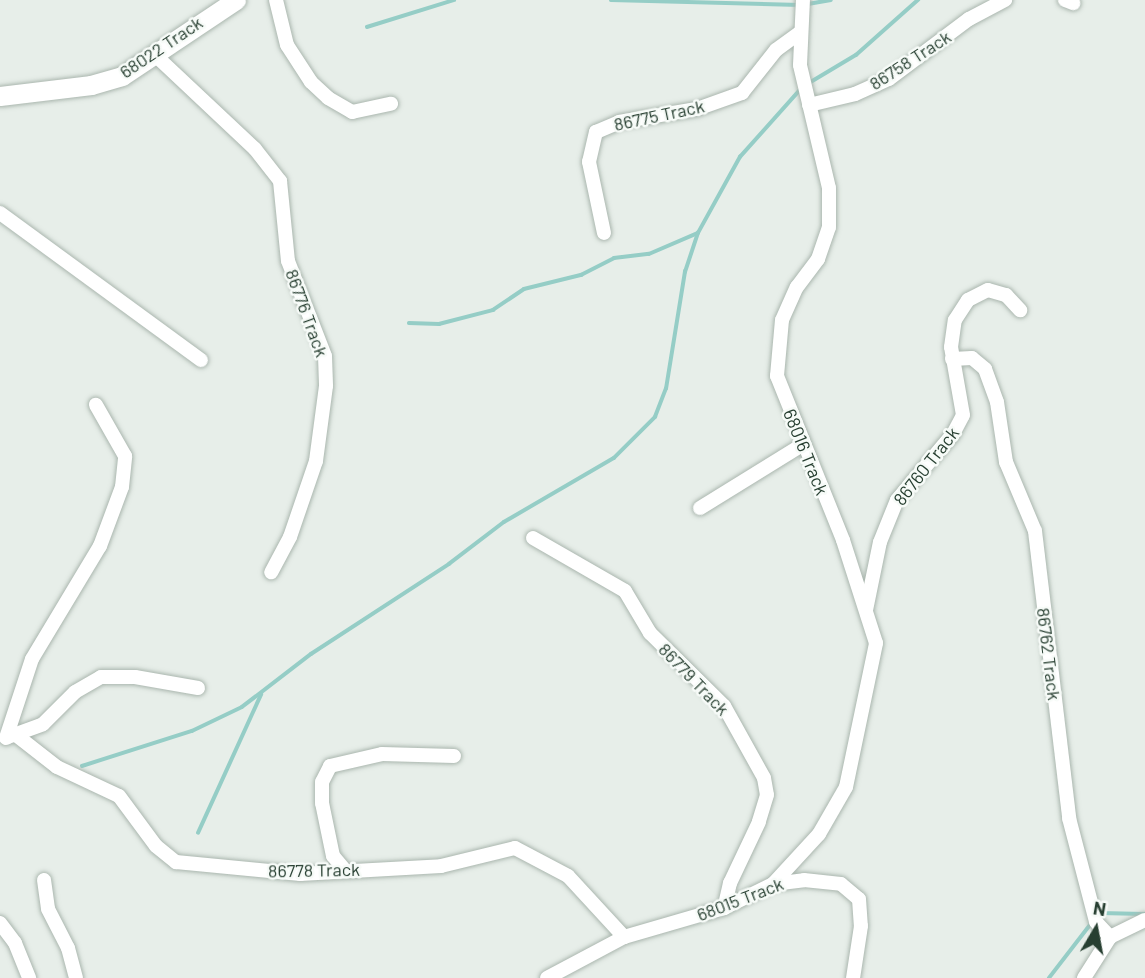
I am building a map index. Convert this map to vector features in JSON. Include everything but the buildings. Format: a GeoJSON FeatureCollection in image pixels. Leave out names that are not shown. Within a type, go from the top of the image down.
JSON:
{"type":"FeatureCollection","features":[{"type":"Feature","properties":{"kind":"street","name":"68022 Track"},"geometry":{"type":"LineString","coordinates":[[0,96],[108,81],[155,55],[236,0]]}},
{"type":"Feature","properties":{"kind":"street"},"geometry":{"type":"LineString","coordinates":[[276,0],[287,45],[311,82],[328,98],[352,112],[391,104]]}},
{"type":"Feature","properties":{"kind":"street","name":"68016 Track"},"geometry":{"type":"LineString","coordinates":[[773,884],[819,834],[846,787],[876,643],[844,540],[802,444],[777,376],[776,360],[789,303],[818,259],[829,227],[829,188],[809,105],[799,33],[803,0]]}},
{"type":"Feature","properties":{"kind":"street","name":"86758 Track"},"geometry":{"type":"LineString","coordinates":[[809,105],[855,94],[889,79],[969,19],[1005,0]]}},
{"type":"Feature","properties":{"kind":"street","name":"86775 Track"},"geometry":{"type":"LineString","coordinates":[[604,233],[589,162],[596,132],[619,122],[687,111],[742,93],[776,50],[799,33]]}},
{"type":"Feature","properties":{"kind":"street","name":"86776 Track"},"geometry":{"type":"LineString","coordinates":[[155,55],[255,149],[280,181],[288,261],[325,356],[326,386],[316,461],[290,537],[271,572]]}},
{"type":"Feature","properties":{"kind":"street"},"geometry":{"type":"LineString","coordinates":[[0,213],[201,360]]}},
{"type":"Feature","properties":{"kind":"street","name":"86760 Track"},"geometry":{"type":"LineString","coordinates":[[866,612],[880,542],[897,500],[959,425],[963,399],[952,359],[955,320],[977,293],[998,292],[1020,310]]}},
{"type":"Feature","properties":{"kind":"street","name":"86762 Track"},"geometry":{"type":"LineString","coordinates":[[952,359],[972,358],[989,377],[1006,462],[1035,531],[1069,818],[1096,922],[1110,937]]}},
{"type":"Feature","properties":{"kind":"street"},"geometry":{"type":"LineString","coordinates":[[7,737],[32,659],[100,546],[122,487],[125,456],[96,405]]}},
{"type":"Feature","properties":{"kind":"street"},"geometry":{"type":"LineString","coordinates":[[700,508],[802,444]]}},
{"type":"Feature","properties":{"kind":"street","name":"86779 Track"},"geometry":{"type":"LineString","coordinates":[[533,538],[625,591],[650,633],[724,706],[764,778],[767,794],[759,822],[730,883],[724,908]]}},
{"type":"Feature","properties":{"kind":"street"},"geometry":{"type":"LineString","coordinates":[[7,737],[43,724],[75,692],[102,677],[135,677],[198,688]]}},
{"type":"Feature","properties":{"kind":"street","name":"86778 Track"},"geometry":{"type":"LineString","coordinates":[[7,737],[57,767],[119,796],[156,846],[176,862],[284,874],[442,866],[515,848],[568,876],[589,894],[624,937]]}},
{"type":"Feature","properties":{"kind":"street"},"geometry":{"type":"LineString","coordinates":[[344,869],[333,856],[322,803],[322,782],[330,765],[382,754],[454,756]]}},
{"type":"Feature","properties":{"kind":"street"},"geometry":{"type":"LineString","coordinates":[[44,880],[48,909],[68,948],[76,978]]}},
{"type":"Feature","properties":{"kind":"street","name":"68015 Track"},"geometry":{"type":"LineString","coordinates":[[547,978],[624,937],[724,908],[773,884],[822,881],[852,890],[862,910],[853,978]]}},
{"type":"Feature","properties":{"kind":"street"},"geometry":{"type":"LineString","coordinates":[[1084,978],[1110,937],[1145,920]]}},
{"type":"Feature","properties":{"kind":"street"},"geometry":{"type":"LineString","coordinates":[[0,923],[15,943],[29,978]]}},
{"type":"Feature","properties":{"kind":"waterway"},"geometry":{"type":"LineString","coordinates":[[367,27],[454,0]]}},
{"type":"Feature","properties":{"kind":"waterway"},"geometry":{"type":"LineString","coordinates":[[611,0],[800,5]]}},
{"type":"Feature","properties":{"kind":"waterway"},"geometry":{"type":"LineString","coordinates":[[808,4],[831,0]]}},
{"type":"Feature","properties":{"kind":"waterway"},"geometry":{"type":"LineString","coordinates":[[809,83],[856,55],[918,0]]}},
{"type":"Feature","properties":{"kind":"waterway"},"geometry":{"type":"LineString","coordinates":[[82,766],[192,731],[242,707],[311,654],[449,564],[504,522],[614,458],[655,417],[666,389],[685,272],[698,233],[740,157],[800,90]]}},
{"type":"Feature","properties":{"kind":"waterway"},"geometry":{"type":"LineString","coordinates":[[409,323],[439,324],[493,310],[524,289],[581,275],[614,258],[649,254],[698,233]]}},
{"type":"Feature","properties":{"kind":"waterway"},"geometry":{"type":"LineString","coordinates":[[198,833],[261,695]]}},
{"type":"Feature","properties":{"kind":"waterway"},"geometry":{"type":"LineString","coordinates":[[1100,913],[1144,914]]}},
{"type":"Feature","properties":{"kind":"waterway"},"geometry":{"type":"LineString","coordinates":[[1049,978],[1090,925]]}}]}
